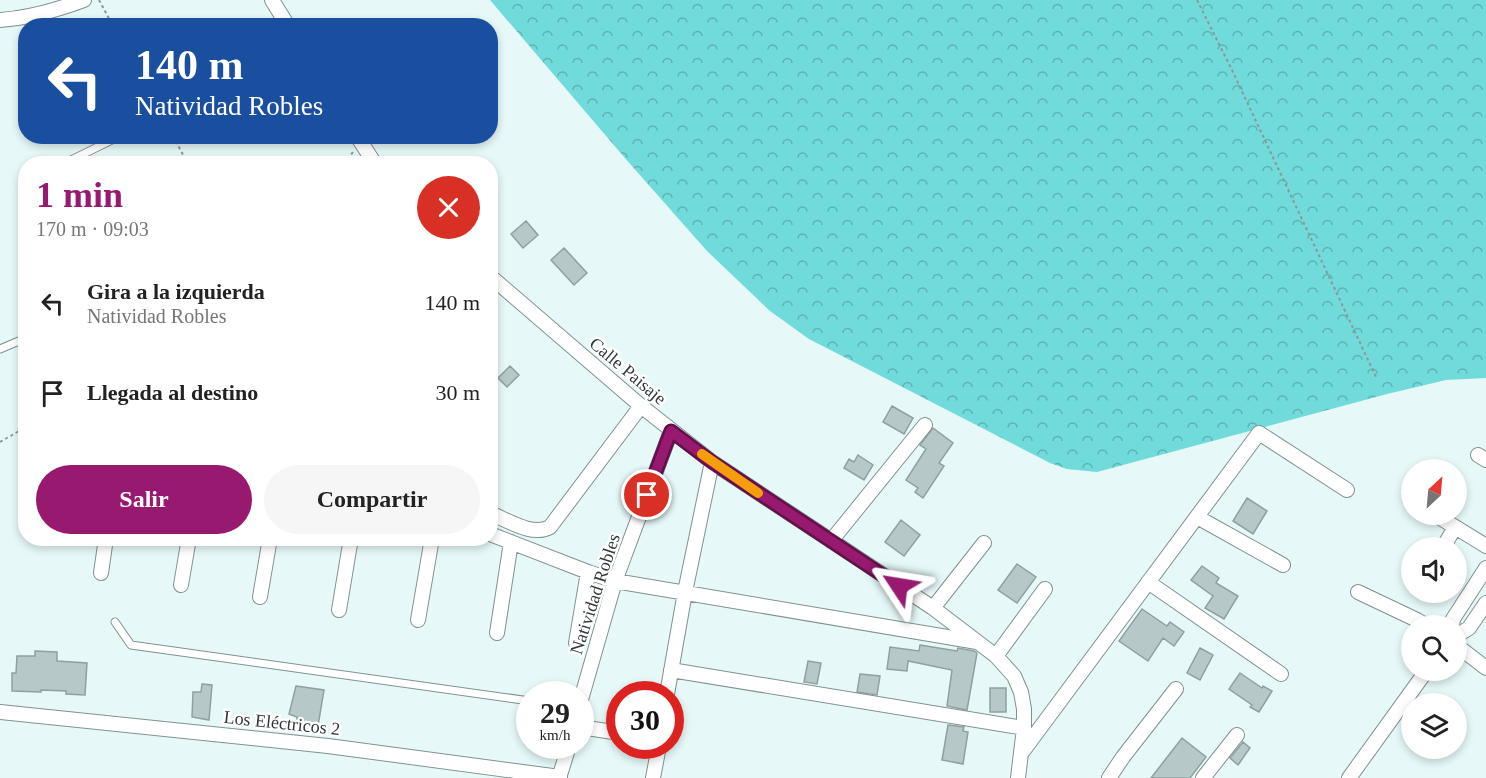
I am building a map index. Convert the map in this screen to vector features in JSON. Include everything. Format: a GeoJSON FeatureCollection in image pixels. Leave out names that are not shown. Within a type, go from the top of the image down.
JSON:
{"type":"FeatureCollection","features":[{"type":"Feature","properties":{"kind":"street"},"geometry":{"type":"LineString","coordinates":[[0,20],[33,15],[62,4],[84,0]]}},
{"type":"Feature","properties":{"kind":"street"},"geometry":{"type":"LineString","coordinates":[[272,0],[283,18]]}},
{"type":"Feature","properties":{"kind":"street","name":"Calle Paisaje"},"geometry":{"type":"LineString","coordinates":[[498,283],[641,406],[712,462],[933,608],[996,656],[1014,676],[1021,692],[1024,728],[1018,778]]}},
{"type":"Feature","properties":{"kind":"street"},"geometry":{"type":"LineString","coordinates":[[498,516],[532,530],[540,531],[550,527],[641,406]]}},
{"type":"Feature","properties":{"kind":"street"},"geometry":{"type":"LineString","coordinates":[[831,541],[925,425]]}},
{"type":"Feature","properties":{"kind":"street","name":"Natividad Robles"},"geometry":{"type":"LineString","coordinates":[[586,681],[615,580],[671,431]]}},
{"type":"Feature","properties":{"kind":"street"},"geometry":{"type":"LineString","coordinates":[[1021,753],[1258,433],[1347,490]]}},
{"type":"Feature","properties":{"kind":"street"},"geometry":{"type":"LineString","coordinates":[[670,681],[685,592],[712,462]]}},
{"type":"Feature","properties":{"kind":"street"},"geometry":{"type":"LineString","coordinates":[[1197,517],[1283,565]]}},
{"type":"Feature","properties":{"kind":"street"},"geometry":{"type":"LineString","coordinates":[[1452,525],[1486,546]]}},
{"type":"Feature","properties":{"kind":"street"},"geometry":{"type":"LineString","coordinates":[[1449,537],[1455,527]]}},
{"type":"Feature","properties":{"kind":"street"},"geometry":{"type":"LineString","coordinates":[[498,537],[615,580],[979,643]]}},
{"type":"Feature","properties":{"kind":"street"},"geometry":{"type":"LineString","coordinates":[[497,633],[511,542]]}},
{"type":"Feature","properties":{"kind":"street"},"geometry":{"type":"LineString","coordinates":[[933,608],[984,543]]}},
{"type":"Feature","properties":{"kind":"street"},"geometry":{"type":"LineString","coordinates":[[101,573],[105,546]]}},
{"type":"Feature","properties":{"kind":"street"},"geometry":{"type":"LineString","coordinates":[[182,585],[188,546]]}},
{"type":"Feature","properties":{"kind":"street"},"geometry":{"type":"LineString","coordinates":[[260,597],[269,546]]}},
{"type":"Feature","properties":{"kind":"street"},"geometry":{"type":"LineString","coordinates":[[339,610],[350,546]]}},
{"type":"Feature","properties":{"kind":"street"},"geometry":{"type":"LineString","coordinates":[[418,620],[431,546]]}},
{"type":"Feature","properties":{"kind":"street"},"geometry":{"type":"LineString","coordinates":[[1457,615],[1486,568]]}},
{"type":"Feature","properties":{"kind":"street"},"geometry":{"type":"LineString","coordinates":[[576,643],[588,572]]}},
{"type":"Feature","properties":{"kind":"street"},"geometry":{"type":"LineString","coordinates":[[1148,582],[1281,674]]}},
{"type":"Feature","properties":{"kind":"street"},"geometry":{"type":"LineString","coordinates":[[996,656],[1045,589]]}},
{"type":"Feature","properties":{"kind":"street"},"geometry":{"type":"LineString","coordinates":[[1358,592],[1406,615]]}},
{"type":"Feature","properties":{"kind":"street"},"geometry":{"type":"LineString","coordinates":[[1467,629],[1486,603]]}},
{"type":"Feature","properties":{"kind":"street"},"geometry":{"type":"LineString","coordinates":[[1467,653],[1486,668]]}},
{"type":"Feature","properties":{"kind":"street"},"geometry":{"type":"LineString","coordinates":[[672,670],[1024,728]]}},
{"type":"Feature","properties":{"kind":"street"},"geometry":{"type":"LineString","coordinates":[[1349,778],[1420,681]]}},
{"type":"Feature","properties":{"kind":"street"},"geometry":{"type":"LineString","coordinates":[[1109,778],[1176,689]]}},
{"type":"Feature","properties":{"kind":"street","name":"Los Eléctricos 2"},"geometry":{"type":"LineString","coordinates":[[0,712],[328,746],[560,777]]}},
{"type":"Feature","properties":{"kind":"street"},"geometry":{"type":"LineString","coordinates":[[1211,776],[1237,735]]}},
{"type":"Feature","properties":{"kind":"street"},"geometry":{"type":"LineString","coordinates":[[560,777],[565,759]]}},
{"type":"Feature","properties":{"kind":"street"},"geometry":{"type":"LineString","coordinates":[[653,778],[657,759]]}},
{"type":"Feature","properties":{"kind":"lane"},"geometry":{"type":"LineString","coordinates":[[79,156],[104,144]]}},
{"type":"Feature","properties":{"kind":"lane"},"geometry":{"type":"LineString","coordinates":[[0,349],[18,341]]}},
{"type":"Feature","properties":{"kind":"lane"},"geometry":{"type":"LineString","coordinates":[[115,622],[131,645],[516,699]]}},
{"type":"Feature","properties":{"kind":"path"},"geometry":{"type":"LineString","coordinates":[[99,0],[109,18]]}},
{"type":"Feature","properties":{"kind":"path"},"geometry":{"type":"LineString","coordinates":[[1197,0],[1377,379]]}},
{"type":"Feature","properties":{"kind":"path"},"geometry":{"type":"LineString","coordinates":[[0,442],[18,432]]}},
{"type":"Feature","properties":{"kind":"green space"},"geometry":{"type":"Polygon","coordinates":[[[490,0],[1486,0],[1486,378],[1446,380],[1387,394],[1097,472],[1067,469],[1050,463],[809,339],[770,311],[707,251],[490,0]]]}},
{"type":"Feature","properties":{"kind":"building"},"geometry":{"type":"Polygon","coordinates":[[[526,221],[538,235],[523,248],[511,234],[526,221]]]}},
{"type":"Feature","properties":{"kind":"building"},"geometry":{"type":"Polygon","coordinates":[[[564,248],[587,273],[574,285],[551,260],[564,248]]]}},
{"type":"Feature","properties":{"kind":"building"},"geometry":{"type":"Polygon","coordinates":[[[510,366],[519,375],[507,387],[498,378],[510,366]]]}},
{"type":"Feature","properties":{"kind":"building"},"geometry":{"type":"Polygon","coordinates":[[[892,406],[913,418],[904,434],[883,422],[892,406]]]}},
{"type":"Feature","properties":{"kind":"building"},"geometry":{"type":"Polygon","coordinates":[[[933,428],[953,443],[939,463],[944,466],[923,498],[915,492],[918,488],[906,480],[926,449],[920,445],[933,428]]]}},
{"type":"Feature","properties":{"kind":"building"},"geometry":{"type":"Polygon","coordinates":[[[858,455],[873,465],[864,480],[844,468],[849,459],[854,462],[858,455]]]}},
{"type":"Feature","properties":{"kind":"building"},"geometry":{"type":"Polygon","coordinates":[[[1247,498],[1267,511],[1253,534],[1233,521],[1247,498]]]}},
{"type":"Feature","properties":{"kind":"building"},"geometry":{"type":"Polygon","coordinates":[[[901,520],[920,535],[904,556],[885,542],[901,520]]]}},
{"type":"Feature","properties":{"kind":"building"},"geometry":{"type":"Polygon","coordinates":[[[1017,564],[1036,577],[1017,603],[998,590],[1017,564]]]}},
{"type":"Feature","properties":{"kind":"building"},"geometry":{"type":"Polygon","coordinates":[[[1202,566],[1219,578],[1216,583],[1238,596],[1224,619],[1205,608],[1213,596],[1191,580],[1202,566]]]}},
{"type":"Feature","properties":{"kind":"building"},"geometry":{"type":"Polygon","coordinates":[[[1142,609],[1167,626],[1170,622],[1184,632],[1174,646],[1163,638],[1148,661],[1119,641],[1142,609]]]}},
{"type":"Feature","properties":{"kind":"building"},"geometry":{"type":"Polygon","coordinates":[[[920,645],[957,651],[958,648],[977,653],[967,710],[947,706],[952,670],[908,661],[907,671],[887,669],[890,647],[919,651],[920,645]]]}},
{"type":"Feature","properties":{"kind":"building"},"geometry":{"type":"Polygon","coordinates":[[[1200,648],[1213,655],[1200,680],[1187,673],[1200,648]]]}},
{"type":"Feature","properties":{"kind":"building"},"geometry":{"type":"Polygon","coordinates":[[[35,651],[57,652],[57,661],[87,663],[85,695],[66,694],[66,691],[12,691],[12,673],[16,673],[17,656],[35,656],[35,651]]]}},
{"type":"Feature","properties":{"kind":"building"},"geometry":{"type":"Polygon","coordinates":[[[808,661],[821,663],[817,684],[804,682],[808,661]]]}},
{"type":"Feature","properties":{"kind":"building"},"geometry":{"type":"Polygon","coordinates":[[[1240,673],[1262,688],[1263,686],[1272,691],[1259,712],[1229,689],[1240,673]]]}},
{"type":"Feature","properties":{"kind":"building"},"geometry":{"type":"Polygon","coordinates":[[[860,674],[880,676],[877,695],[857,692],[860,674]]]}},
{"type":"Feature","properties":{"kind":"building"},"geometry":{"type":"Polygon","coordinates":[[[202,684],[212,685],[209,720],[192,717],[193,692],[201,692],[202,684]]]}},
{"type":"Feature","properties":{"kind":"building"},"geometry":{"type":"Polygon","coordinates":[[[296,686],[324,690],[317,732],[297,727],[297,717],[289,714],[296,686]]]}},
{"type":"Feature","properties":{"kind":"building"},"geometry":{"type":"Polygon","coordinates":[[[990,688],[1006,688],[1006,712],[990,712],[990,688]]]}},
{"type":"Feature","properties":{"kind":"building"},"geometry":{"type":"Polygon","coordinates":[[[948,725],[964,727],[963,731],[968,732],[963,764],[942,760],[948,725]]]}},
{"type":"Feature","properties":{"kind":"building"},"geometry":{"type":"Polygon","coordinates":[[[1182,738],[1206,757],[1190,778],[1151,778],[1182,738]]]}},
{"type":"Feature","properties":{"kind":"building"},"geometry":{"type":"Polygon","coordinates":[[[1243,742],[1250,748],[1238,765],[1230,758],[1243,742]]]}},
{"type":"Feature","properties":{"kind":"slow traffic"},"geometry":{"type":"LineString","coordinates":[[702,454],[758,493]]}},
{"type":"Feature","properties":{"kind":"route"},"geometry":{"type":"LineString","coordinates":[[647,495],[671,431],[712,462],[899,586]]}}]}
